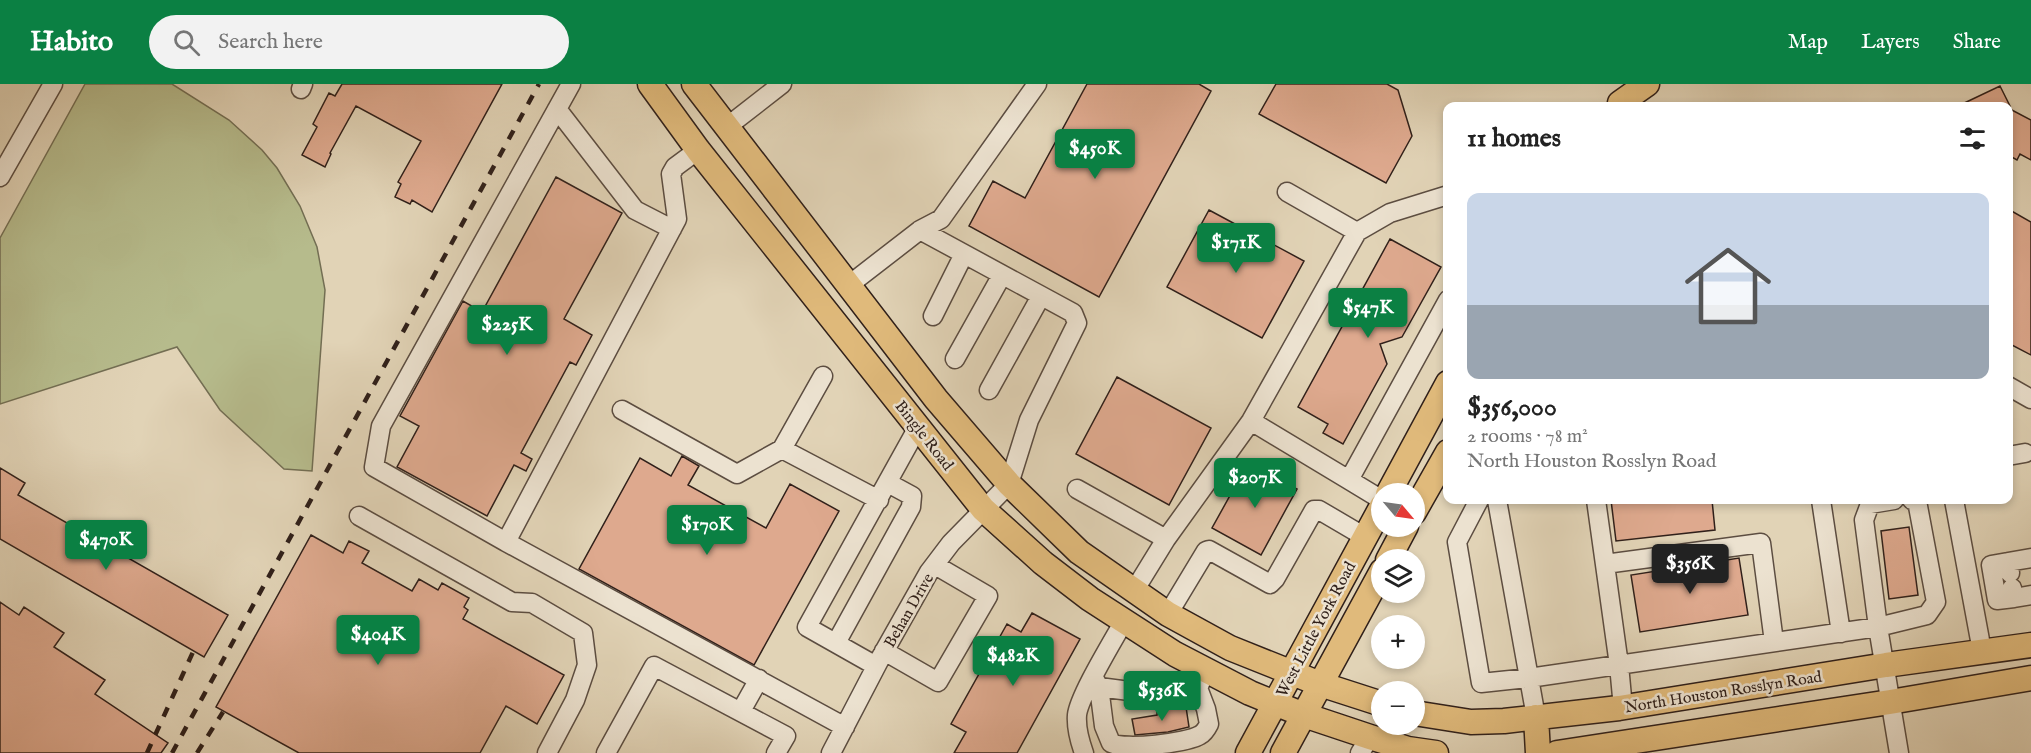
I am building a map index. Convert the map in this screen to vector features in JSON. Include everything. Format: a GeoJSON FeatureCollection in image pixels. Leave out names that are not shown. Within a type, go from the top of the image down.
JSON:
{"type":"FeatureCollection","features":[{"type":"Feature","properties":{"kind":"main road","name":"Bingle Road"},"geometry":{"type":"LineString","coordinates":[[650,84],[698,150],[983,508],[1043,563],[1090,599],[1175,654],[1203,688],[1274,704]]}},
{"type":"Feature","properties":{"kind":"main road","name":"Bingle Road"},"geometry":{"type":"LineString","coordinates":[[694,84],[936,399],[1009,484],[1079,552],[1168,614],[1230,648],[1320,684]]}},
{"type":"Feature","properties":{"kind":"main road"},"geometry":{"type":"LineString","coordinates":[[1621,100],[1647,84]]}},
{"type":"Feature","properties":{"kind":"main road"},"geometry":{"type":"LineString","coordinates":[[698,150],[728,126]]}},
{"type":"Feature","properties":{"kind":"main road"},"geometry":{"type":"LineString","coordinates":[[1394,483],[1443,392]]}},
{"type":"Feature","properties":{"kind":"main road"},"geometry":{"type":"LineString","coordinates":[[1425,493],[1443,461]]}},
{"type":"Feature","properties":{"kind":"main road","name":"West Little York Road"},"geometry":{"type":"LineString","coordinates":[[1248,753],[1371,526]]}},
{"type":"Feature","properties":{"kind":"main road","name":"West Little York Road"},"geometry":{"type":"LineString","coordinates":[[1283,753],[1371,592]]}},
{"type":"Feature","properties":{"kind":"main road","name":"North Houston Rosslyn Road"},"geometry":{"type":"LineString","coordinates":[[1425,715],[1471,722],[1623,708],[1886,665],[2031,645]]}},
{"type":"Feature","properties":{"kind":"main road"},"geometry":{"type":"LineString","coordinates":[[1557,753],[2031,678]]}},
{"type":"Feature","properties":{"kind":"main road"},"geometry":{"type":"LineString","coordinates":[[1320,684],[1371,700]]}},
{"type":"Feature","properties":{"kind":"main road"},"geometry":{"type":"LineString","coordinates":[[1274,704],[1304,715],[1365,745],[1436,753]]}},
{"type":"Feature","properties":{"kind":"main road"},"geometry":{"type":"LineString","coordinates":[[1536,717],[1538,753]]}},
{"type":"Feature","properties":{"kind":"street"},"geometry":{"type":"LineString","coordinates":[[0,177],[53,84]]}},
{"type":"Feature","properties":{"kind":"street"},"geometry":{"type":"LineString","coordinates":[[571,84],[381,426],[374,467],[506,542],[845,727]]}},
{"type":"Feature","properties":{"kind":"street"},"geometry":{"type":"LineString","coordinates":[[728,126],[782,84]]}},
{"type":"Feature","properties":{"kind":"street"},"geometry":{"type":"LineString","coordinates":[[849,285],[920,230],[941,219],[1037,84]]}},
{"type":"Feature","properties":{"kind":"street"},"geometry":{"type":"LineString","coordinates":[[557,109],[635,210],[672,229]]}},
{"type":"Feature","properties":{"kind":"street"},"geometry":{"type":"LineString","coordinates":[[506,542],[677,219],[671,174],[675,167],[698,150]]}},
{"type":"Feature","properties":{"kind":"street"},"geometry":{"type":"LineString","coordinates":[[1287,192],[1357,232]]}},
{"type":"Feature","properties":{"kind":"street"},"geometry":{"type":"LineString","coordinates":[[1134,591],[1166,540],[1251,421],[1357,232],[1390,213],[1443,197]]}},
{"type":"Feature","properties":{"kind":"street"},"geometry":{"type":"LineString","coordinates":[[920,230],[1073,313],[1077,322],[1029,420],[1009,484]]}},
{"type":"Feature","properties":{"kind":"street"},"geometry":{"type":"LineString","coordinates":[[933,316],[964,254]]}},
{"type":"Feature","properties":{"kind":"street"},"geometry":{"type":"LineString","coordinates":[[955,359],[1002,275]]}},
{"type":"Feature","properties":{"kind":"street"},"geometry":{"type":"LineString","coordinates":[[989,390],[1041,296]]}},
{"type":"Feature","properties":{"kind":"street"},"geometry":{"type":"LineString","coordinates":[[1348,480],[1443,309]]}},
{"type":"Feature","properties":{"kind":"street"},"geometry":{"type":"LineString","coordinates":[[622,410],[737,474],[782,449],[823,376]]}},
{"type":"Feature","properties":{"kind":"street"},"geometry":{"type":"LineString","coordinates":[[2013,389],[2031,399]]}},
{"type":"Feature","properties":{"kind":"street"},"geometry":{"type":"LineString","coordinates":[[1251,421],[1371,494]]}},
{"type":"Feature","properties":{"kind":"street"},"geometry":{"type":"LineString","coordinates":[[918,427],[807,627],[836,643],[938,682],[988,596],[934,566]]}},
{"type":"Feature","properties":{"kind":"street"},"geometry":{"type":"LineString","coordinates":[[782,449],[879,500]]}},
{"type":"Feature","properties":{"kind":"street"},"geometry":{"type":"LineString","coordinates":[[836,643],[911,507],[912,496],[888,483]]}},
{"type":"Feature","properties":{"kind":"street","name":"Behan Drive"},"geometry":{"type":"LineString","coordinates":[[831,753],[880,659],[934,566],[951,543],[983,508],[1009,484]]}},
{"type":"Feature","properties":{"kind":"street"},"geometry":{"type":"LineString","coordinates":[[1077,489],[1166,540]]}},
{"type":"Feature","properties":{"kind":"street"},"geometry":{"type":"LineString","coordinates":[[1477,504],[1457,542],[1480,683],[1842,633],[1927,615],[1936,602],[1918,504]]}},
{"type":"Feature","properties":{"kind":"street"},"geometry":{"type":"LineString","coordinates":[[1498,504],[1536,717]]}},
{"type":"Feature","properties":{"kind":"street"},"geometry":{"type":"LineString","coordinates":[[1597,504],[1623,708]]}},
{"type":"Feature","properties":{"kind":"street"},"geometry":{"type":"LineString","coordinates":[[1822,504],[1842,633]]}},
{"type":"Feature","properties":{"kind":"street"},"geometry":{"type":"LineString","coordinates":[[1870,504],[1863,520],[1899,753]]}},
{"type":"Feature","properties":{"kind":"street"},"geometry":{"type":"LineString","coordinates":[[1955,504],[1982,651]]}},
{"type":"Feature","properties":{"kind":"street"},"geometry":{"type":"LineString","coordinates":[[1168,614],[1206,551],[1209,550],[1270,584],[1314,510],[1319,510],[1365,537]]}},
{"type":"Feature","properties":{"kind":"street"},"geometry":{"type":"LineString","coordinates":[[359,516],[512,602],[532,603],[583,633],[587,665],[575,700],[547,753]]}},
{"type":"Feature","properties":{"kind":"street"},"geometry":{"type":"LineString","coordinates":[[1605,564],[1761,543],[1774,642]]}},
{"type":"Feature","properties":{"kind":"street"},"geometry":{"type":"LineString","coordinates":[[1966,570],[2011,580],[2031,560]]}},
{"type":"Feature","properties":{"kind":"street"},"geometry":{"type":"LineString","coordinates":[[1084,753],[1079,741],[1077,715],[1083,698],[1097,690],[1175,697],[1203,688],[1209,724],[1200,735],[1187,740],[1127,747],[1112,743],[1104,726],[1097,690],[1124,621]]}},
{"type":"Feature","properties":{"kind":"street"},"geometry":{"type":"LineString","coordinates":[[606,753],[654,666],[786,736],[776,753]]}},
{"type":"Feature","properties":{"kind":"street"},"geometry":{"type":"LineString","coordinates":[[741,711],[759,680]]}},
{"type":"Feature","properties":{"kind":"green space"},"geometry":{"type":"Polygon","coordinates":[[[85,84],[172,84],[229,120],[262,150],[277,168],[300,206],[317,247],[325,290],[312,471],[284,469],[220,410],[177,347],[0,404],[0,238],[85,84]]]}},
{"type":"Feature","properties":{"kind":"building"},"geometry":{"type":"Polygon","coordinates":[[[342,84],[502,84],[432,212],[412,200],[410,204],[395,197],[401,184],[398,182],[421,141],[356,106],[330,153],[325,167],[302,155],[317,127],[313,124],[329,93],[335,96],[342,84]]]}},
{"type":"Feature","properties":{"kind":"building"},"geometry":{"type":"Polygon","coordinates":[[[1087,84],[1199,84],[1211,91],[1099,297],[969,226],[993,181],[1025,198],[1087,84]]]}},
{"type":"Feature","properties":{"kind":"building"},"geometry":{"type":"Polygon","coordinates":[[[1276,84],[1387,84],[1398,90],[1412,136],[1386,183],[1259,114],[1276,84]]]}},
{"type":"Feature","properties":{"kind":"building"},"geometry":{"type":"Polygon","coordinates":[[[2000,86],[2008,102],[1966,102],[2000,86]]]}},
{"type":"Feature","properties":{"kind":"building"},"geometry":{"type":"Polygon","coordinates":[[[2013,111],[2031,120],[2031,160],[2020,154],[2017,160],[2013,158],[2013,111]]]}},
{"type":"Feature","properties":{"kind":"building"},"geometry":{"type":"Polygon","coordinates":[[[556,177],[622,213],[564,319],[592,335],[576,365],[570,362],[521,453],[532,459],[526,471],[514,465],[487,516],[397,467],[419,426],[400,416],[463,301],[482,312],[556,177]]]}},
{"type":"Feature","properties":{"kind":"building"},"geometry":{"type":"Polygon","coordinates":[[[1209,210],[1304,261],[1262,338],[1167,287],[1209,210]]]}},
{"type":"Feature","properties":{"kind":"building"},"geometry":{"type":"Polygon","coordinates":[[[2013,212],[2031,222],[2031,355],[2013,346],[2013,212]]]}},
{"type":"Feature","properties":{"kind":"building"},"geometry":{"type":"Polygon","coordinates":[[[1390,239],[1441,267],[1402,337],[1380,344],[1387,364],[1343,444],[1323,433],[1328,424],[1298,407],[1390,239]]]}},
{"type":"Feature","properties":{"kind":"building"},"geometry":{"type":"Polygon","coordinates":[[[1117,377],[1211,428],[1169,505],[1076,454],[1117,377]]]}},
{"type":"Feature","properties":{"kind":"building"},"geometry":{"type":"Polygon","coordinates":[[[682,456],[699,466],[688,485],[766,528],[790,484],[839,511],[754,665],[579,569],[640,458],[671,476],[682,456]]]}},
{"type":"Feature","properties":{"kind":"building"},"geometry":{"type":"Polygon","coordinates":[[[1248,463],[1297,489],[1261,555],[1212,528],[1248,463]]]}},
{"type":"Feature","properties":{"kind":"building"},"geometry":{"type":"Polygon","coordinates":[[[0,468],[25,483],[18,495],[228,615],[204,657],[0,539],[0,468]]]}},
{"type":"Feature","properties":{"kind":"building"},"geometry":{"type":"Polygon","coordinates":[[[1611,504],[1712,504],[1715,530],[1616,541],[1611,504]]]}},
{"type":"Feature","properties":{"kind":"building"},"geometry":{"type":"Polygon","coordinates":[[[1909,527],[1918,595],[1889,599],[1881,531],[1909,527]]]}},
{"type":"Feature","properties":{"kind":"building"},"geometry":{"type":"Polygon","coordinates":[[[311,535],[343,553],[349,541],[369,551],[362,563],[412,591],[419,579],[438,590],[442,583],[469,598],[464,607],[468,610],[463,619],[564,675],[537,724],[506,706],[480,753],[299,753],[216,707],[311,535]]]}},
{"type":"Feature","properties":{"kind":"building"},"geometry":{"type":"Polygon","coordinates":[[[1739,558],[1748,615],[1640,632],[1631,575],[1739,558]]]}},
{"type":"Feature","properties":{"kind":"building"},"geometry":{"type":"Polygon","coordinates":[[[0,602],[19,615],[24,607],[64,633],[54,647],[105,680],[95,694],[168,743],[161,753],[0,753],[0,602]]]}},
{"type":"Feature","properties":{"kind":"building"},"geometry":{"type":"Polygon","coordinates":[[[1032,613],[1080,639],[1017,753],[954,753],[966,732],[951,724],[1007,624],[1021,632],[1032,613]]]}},
{"type":"Feature","properties":{"kind":"building"},"geometry":{"type":"Polygon","coordinates":[[[1186,707],[1189,727],[1168,732],[1135,735],[1132,719],[1157,715],[1157,712],[1163,711],[1163,708],[1186,707]]]}},
{"type":"Feature","properties":{"kind":"railway"},"geometry":{"type":"LineString","coordinates":[[172,753],[539,84]]}},
{"type":"Feature","properties":{"kind":"railway"},"geometry":{"type":"LineString","coordinates":[[147,753],[193,652]]}},
{"type":"Feature","properties":{"kind":"railway"},"geometry":{"type":"LineString","coordinates":[[197,753],[223,712]]}}]}
